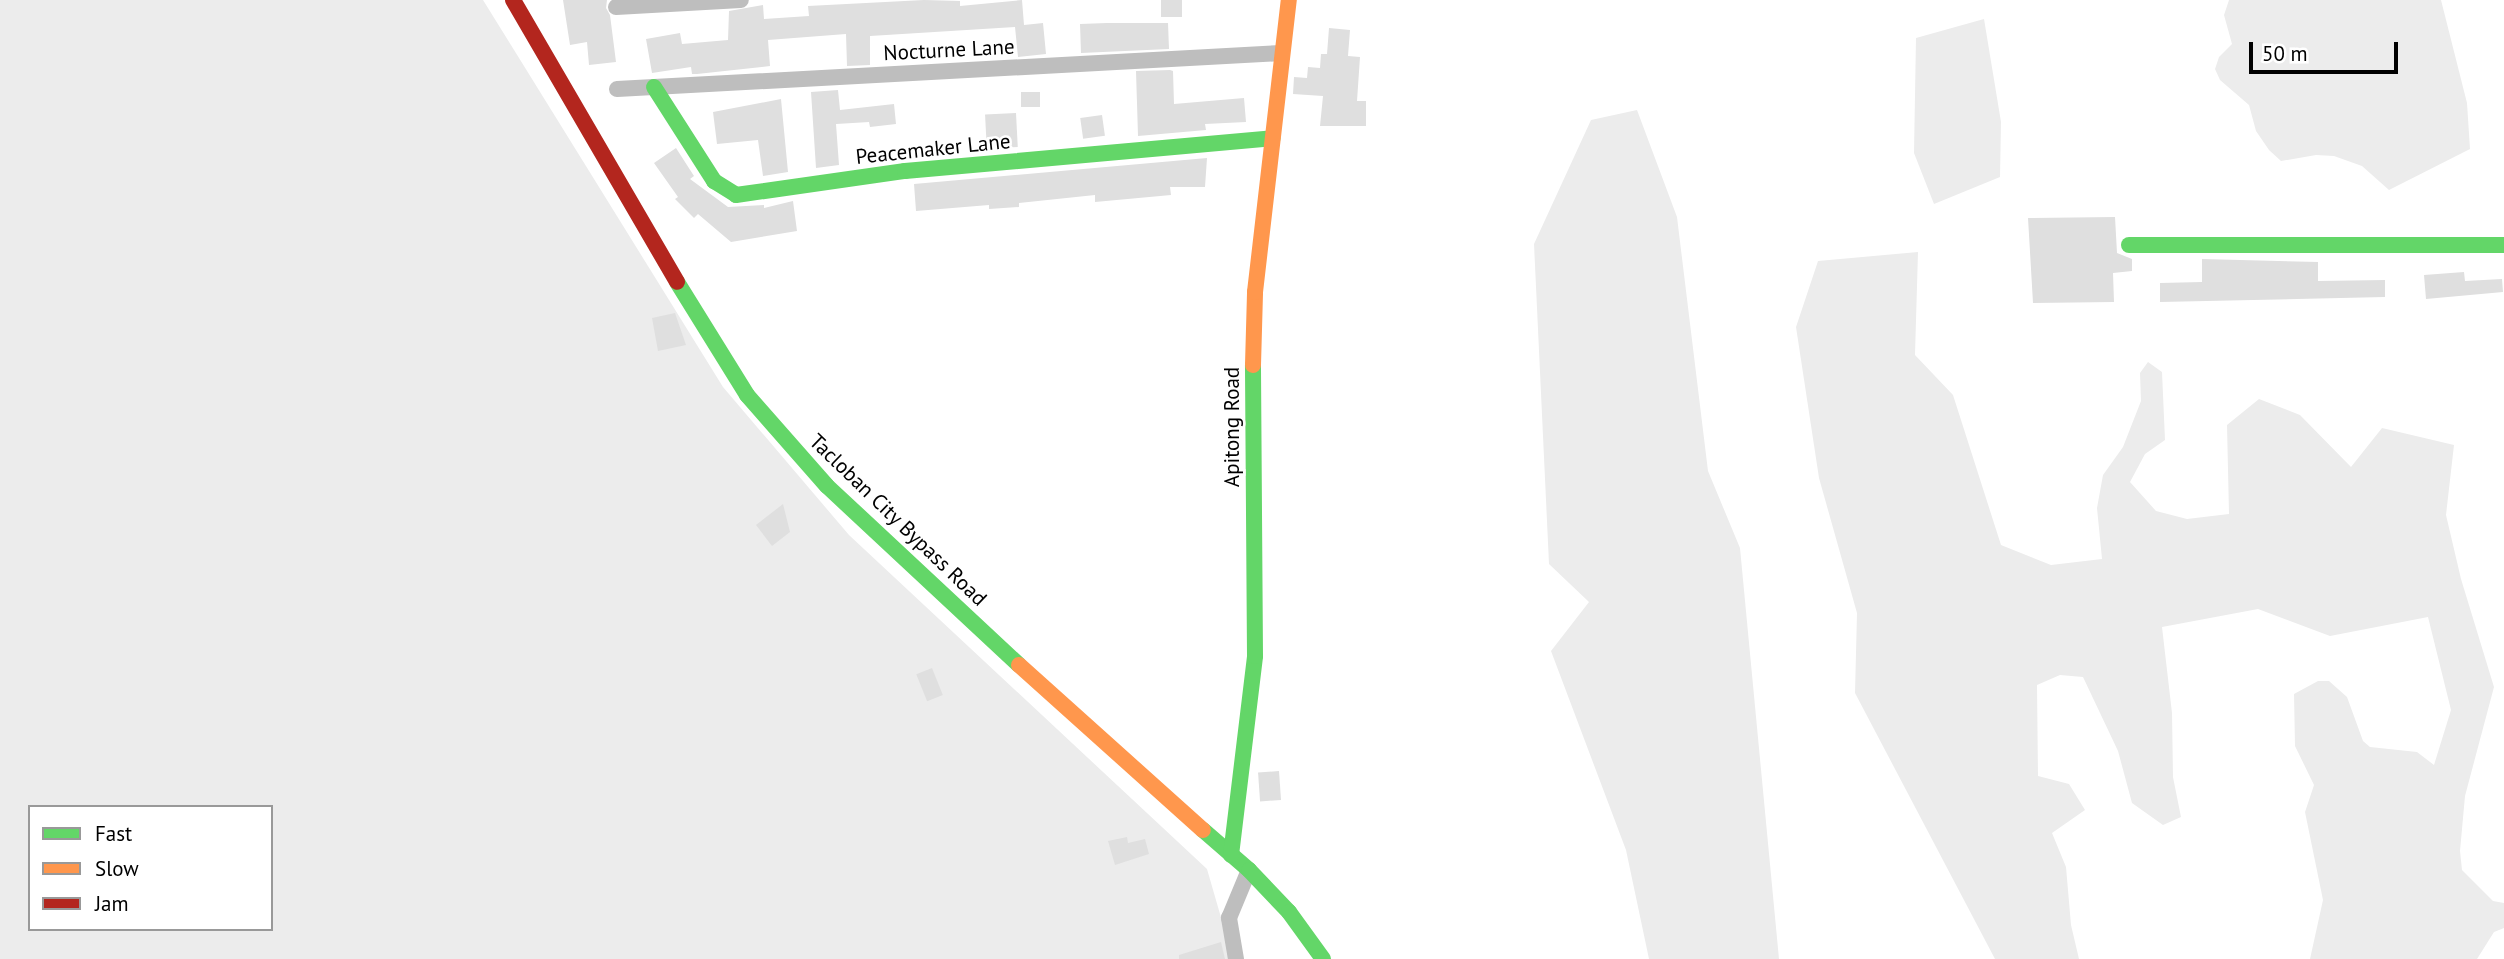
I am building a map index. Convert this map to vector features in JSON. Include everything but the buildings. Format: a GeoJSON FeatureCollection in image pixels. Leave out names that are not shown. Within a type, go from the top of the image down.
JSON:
{"type":"FeatureCollection","features":[{"type":"Feature","properties":{"kind":"main road","name":"Tacloban City Bypass Road"},"geometry":{"type":"LineString","coordinates":[[513,0],[719,354],[747,395],[827,486],[1110,749],[1249,870],[1289,912],[1323,959]]}},
{"type":"Feature","properties":{"kind":"main road","name":"Apitong Road"},"geometry":{"type":"LineString","coordinates":[[1231,855],[1255,656],[1251,424],[1255,292],[1289,0]]}},
{"type":"Feature","properties":{"kind":"main road","name":"Peacemaker Lane"},"geometry":{"type":"LineString","coordinates":[[654,87],[714,181],[736,195],[905,171],[1273,138]]}},
{"type":"Feature","properties":{"kind":"main road"},"geometry":{"type":"LineString","coordinates":[[2129,245],[2504,245]]}},
{"type":"Feature","properties":{"kind":"street"},"geometry":{"type":"LineString","coordinates":[[616,7],[741,0]]}},
{"type":"Feature","properties":{"kind":"street","name":"Nocturne Lane"},"geometry":{"type":"LineString","coordinates":[[617,89],[1282,53]]}},
{"type":"Feature","properties":{"kind":"street"},"geometry":{"type":"LineString","coordinates":[[1236,959],[1230,918],[1249,870]]}},
{"type":"Feature","properties":{"kind":"shaded area"},"geometry":{"type":"Polygon","coordinates":[[[0,0],[483,0],[723,387],[849,535],[1207,869],[1233,959],[0,959],[0,0]]]}},
{"type":"Feature","properties":{"kind":"shaded area"},"geometry":{"type":"Polygon","coordinates":[[[2229,0],[2441,0],[2467,103],[2470,149],[2389,190],[2362,166],[2334,156],[2316,155],[2281,161],[2269,150],[2256,131],[2249,105],[2220,80],[2215,69],[2219,57],[2232,44],[2224,15],[2229,0]]]}},
{"type":"Feature","properties":{"kind":"shaded area"},"geometry":{"type":"Polygon","coordinates":[[[1984,19],[2001,122],[2000,177],[1934,204],[1914,153],[1916,38],[1984,19]]]}},
{"type":"Feature","properties":{"kind":"shaded area"},"geometry":{"type":"Polygon","coordinates":[[[1637,110],[1677,217],[1708,471],[1740,548],[1779,959],[1649,959],[1626,850],[1551,651],[1589,602],[1549,564],[1534,244],[1591,120],[1637,110]]]}},
{"type":"Feature","properties":{"kind":"shaded area"},"geometry":{"type":"Polygon","coordinates":[[[1918,252],[1915,355],[1953,395],[2001,545],[2051,565],[2102,559],[2097,508],[2103,475],[2123,447],[2141,401],[2140,373],[2148,362],[2162,372],[2165,440],[2145,454],[2130,482],[2156,511],[2187,519],[2229,514],[2227,425],[2259,399],[2300,415],[2351,467],[2382,428],[2454,445],[2446,515],[2461,579],[2494,687],[2465,796],[2460,851],[2462,870],[2493,901],[2504,903],[2504,928],[2494,932],[2477,959],[2310,959],[2323,900],[2305,812],[2314,785],[2295,746],[2294,694],[2318,681],[2329,681],[2347,697],[2363,741],[2370,747],[2417,752],[2434,765],[2451,710],[2428,617],[2330,636],[2258,609],[2162,627],[2172,713],[2173,777],[2181,817],[2163,825],[2132,803],[2118,751],[2083,677],[2060,675],[2037,685],[2038,776],[2069,784],[2085,810],[2052,833],[2066,867],[2071,925],[2079,959],[1995,959],[1855,693],[1857,613],[1819,478],[1796,327],[1818,261],[1918,252]]]}},
{"type":"Feature","properties":{"kind":"traffic: fast"},"geometry":{"type":"LineString","coordinates":[[654,87],[714,181],[736,195],[905,171],[1273,138]]}},
{"type":"Feature","properties":{"kind":"traffic: fast"},"geometry":{"type":"LineString","coordinates":[[2129,245],[2504,245]]}},
{"type":"Feature","properties":{"kind":"traffic: fast"},"geometry":{"type":"LineString","coordinates":[[677,282],[747,395],[827,486],[1019,665]]}},
{"type":"Feature","properties":{"kind":"traffic: fast"},"geometry":{"type":"LineString","coordinates":[[1231,855],[1255,656],[1253,365]]}},
{"type":"Feature","properties":{"kind":"traffic: fast"},"geometry":{"type":"LineString","coordinates":[[1203,830],[1249,870],[1289,912],[1323,959]]}},
{"type":"Feature","properties":{"kind":"traffic: slow"},"geometry":{"type":"LineString","coordinates":[[1253,365],[1255,292],[1289,0]]}},
{"type":"Feature","properties":{"kind":"traffic: slow"},"geometry":{"type":"LineString","coordinates":[[1019,665],[1203,830]]}},
{"type":"Feature","properties":{"kind":"traffic: jam"},"geometry":{"type":"LineString","coordinates":[[513,0],[677,282]]}}]}
